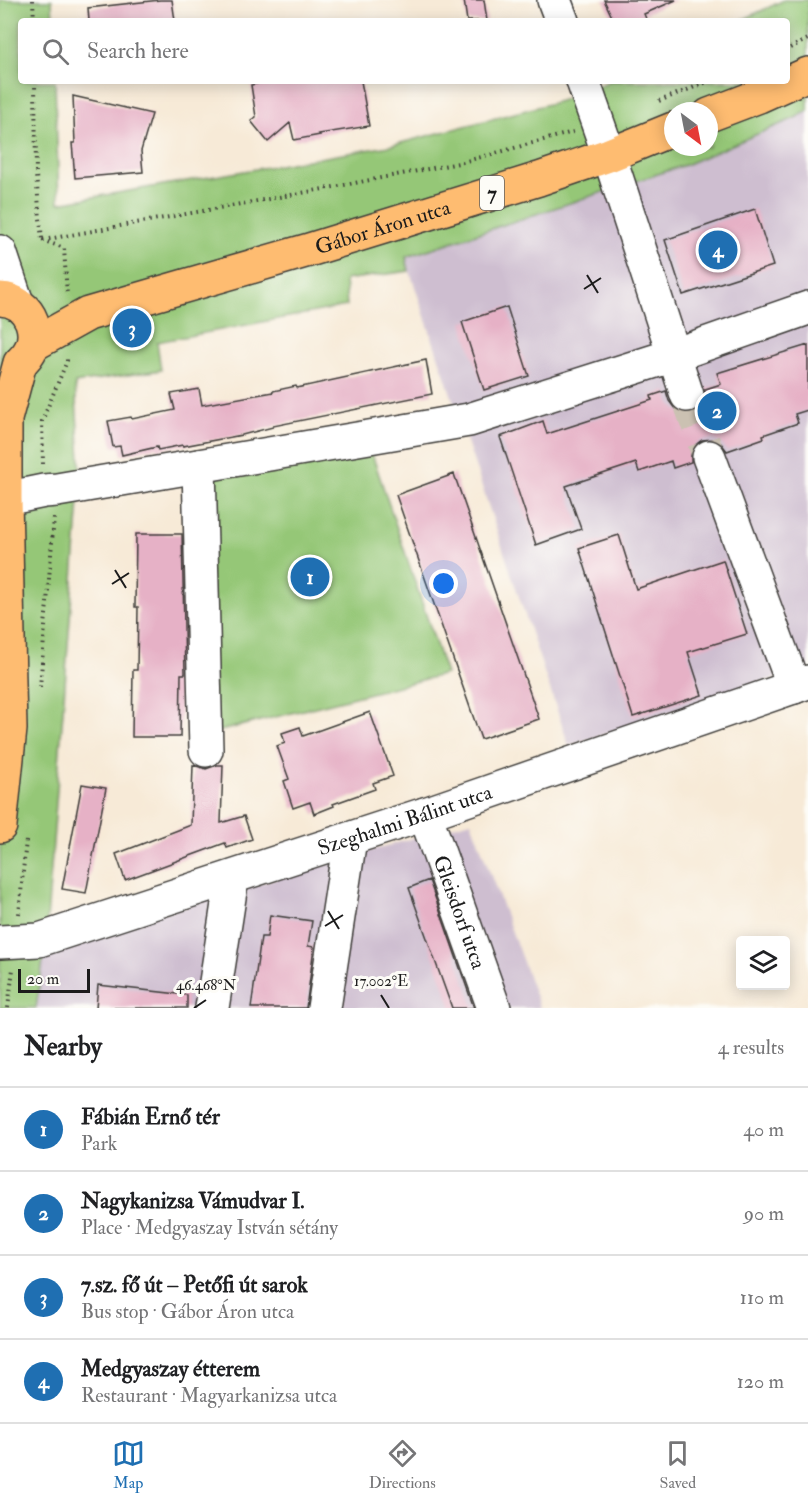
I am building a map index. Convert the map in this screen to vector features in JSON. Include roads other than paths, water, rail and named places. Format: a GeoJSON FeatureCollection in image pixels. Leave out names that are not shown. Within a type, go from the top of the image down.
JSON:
{"type":"FeatureCollection","features":[{"type":"Feature","properties":{"kind":"main road"},"geometry":{"type":"LineString","coordinates":[[790,82],[808,74]]}},
{"type":"Feature","properties":{"kind":"main road"},"geometry":{"type":"LineString","coordinates":[[718,112],[786,84]]}},
{"type":"Feature","properties":{"kind":"main road","name":"Gábor Áron utca"},"geometry":{"type":"LineString","coordinates":[[18,359],[74,317],[309,250],[528,182],[604,140],[664,130]]}},
{"type":"Feature","properties":{"kind":"main road"},"geometry":{"type":"LineString","coordinates":[[13,831],[2,500],[3,412],[18,359],[35,332],[32,321],[14,304]]}},
{"type":"Feature","properties":{"kind":"main road","name":"Gábor Áron utca"},"geometry":{"type":"LineString","coordinates":[[14,304],[74,317]]}},
{"type":"Feature","properties":{"kind":"street"},"geometry":{"type":"LineString","coordinates":[[554,0],[561,18]]}},
{"type":"Feature","properties":{"kind":"street"},"geometry":{"type":"LineString","coordinates":[[584,84],[687,395]]}},
{"type":"Feature","properties":{"kind":"street"},"geometry":{"type":"LineString","coordinates":[[0,252],[14,304]]}},
{"type":"Feature","properties":{"kind":"street"},"geometry":{"type":"LineString","coordinates":[[2,500],[469,420],[674,355],[808,308]]}},
{"type":"Feature","properties":{"kind":"street"},"geometry":{"type":"LineString","coordinates":[[709,457],[801,684]]}},
{"type":"Feature","properties":{"kind":"street"},"geometry":{"type":"LineString","coordinates":[[199,466],[206,750]]}},
{"type":"Feature","properties":{"kind":"street","name":"Szeghalmi Bálint utca"},"geometry":{"type":"LineString","coordinates":[[8,942],[39,940],[232,878],[801,684]]}},
{"type":"Feature","properties":{"kind":"street","name":"Gleisdorf utca"},"geometry":{"type":"LineString","coordinates":[[425,814],[494,1008]]}},
{"type":"Feature","properties":{"kind":"street"},"geometry":{"type":"LineString","coordinates":[[324,1008],[350,839]]}},
{"type":"Feature","properties":{"kind":"street"},"geometry":{"type":"LineString","coordinates":[[212,1008],[232,878]]}},
{"type":"Feature","properties":{"kind":"tunnel"},"geometry":{"type":"LineString","coordinates":[[687,395],[709,457]]}},
{"type":"Feature","properties":{"kind":"place","name":"Medgyaszay étterem"},"geometry":{"type":"Point","coordinates":[718,250]}},
{"type":"Feature","properties":{"kind":"place","name":"7.sz. fő út – Petőfi út sarok"},"geometry":{"type":"Point","coordinates":[132,328]}},
{"type":"Feature","properties":{"kind":"place","name":"Nagykanizsa Vámudvar I."},"geometry":{"type":"Point","coordinates":[717,411]}},
{"type":"Feature","properties":{"kind":"place","name":"Fábián Ernő tér"},"geometry":{"type":"Point","coordinates":[310,577]}}]}
